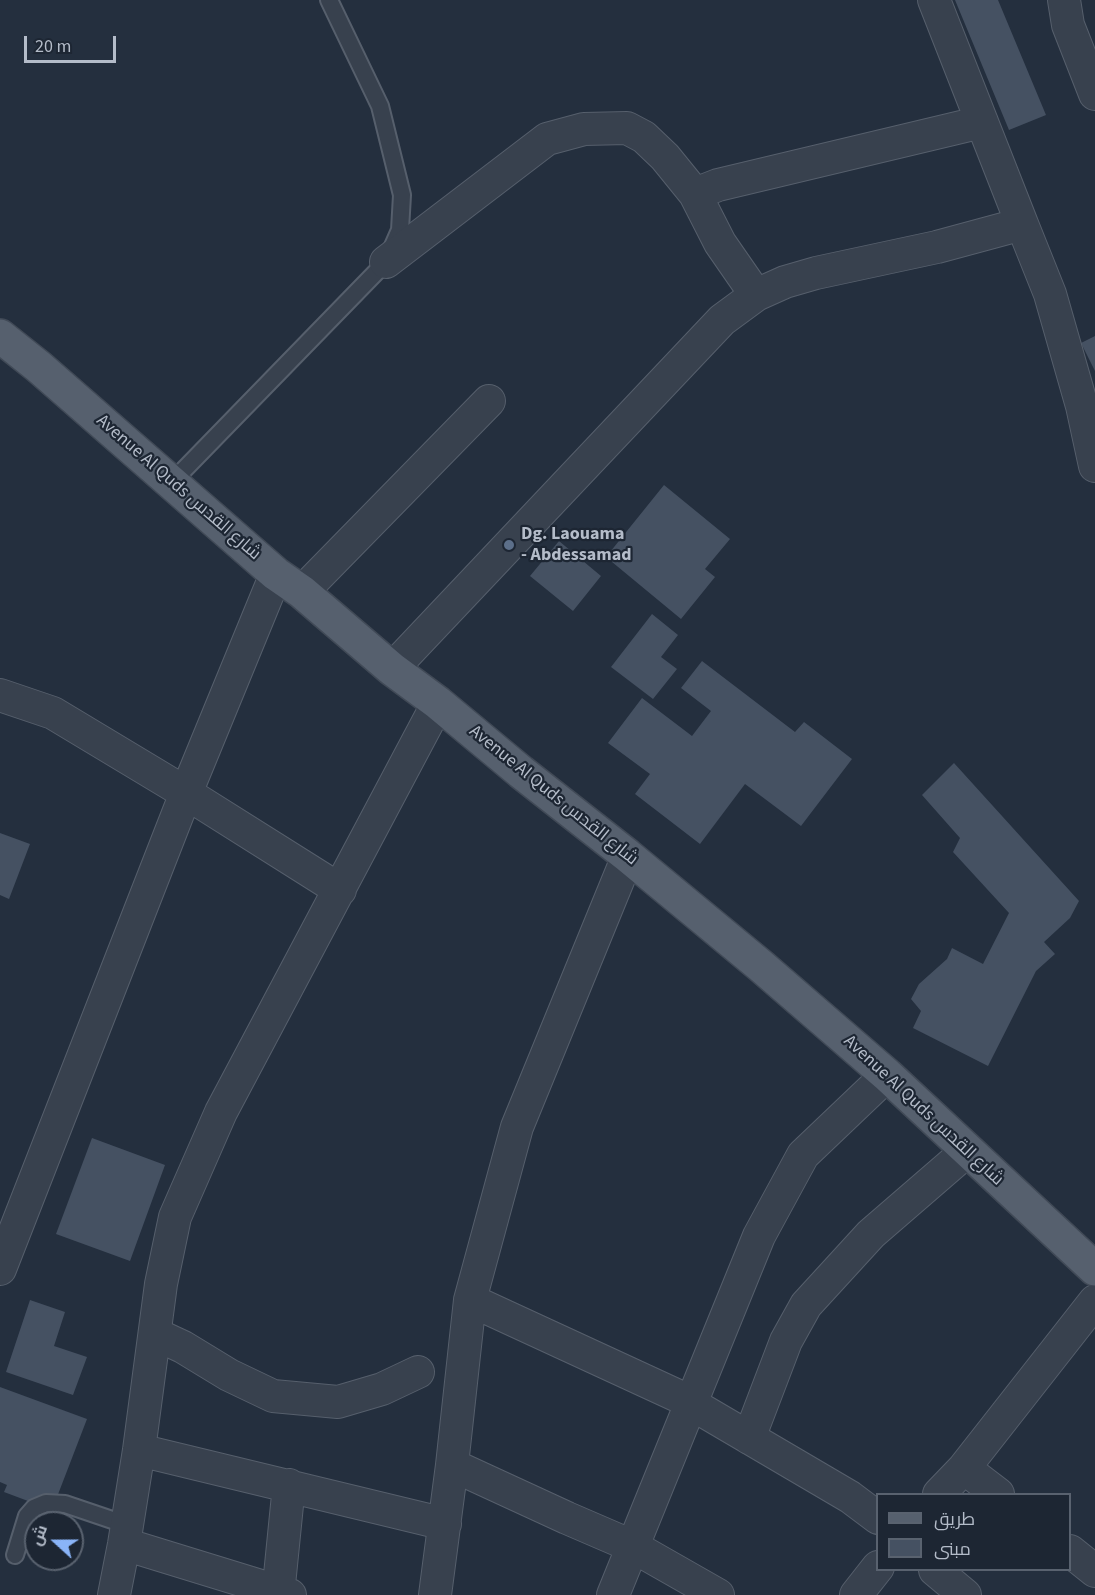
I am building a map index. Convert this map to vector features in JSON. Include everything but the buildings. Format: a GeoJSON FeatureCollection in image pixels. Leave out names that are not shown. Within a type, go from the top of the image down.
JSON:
{"type":"FeatureCollection","features":[{"type":"Feature","properties":{"kind":"main road","name":"Avenue Al Quds شارع القدس"},"geometry":{"type":"LineString","coordinates":[[0,336],[276,574],[302,592],[393,669],[628,855],[761,966],[887,1075],[1095,1269]]}},
{"type":"Feature","properties":{"kind":"street"},"geometry":{"type":"LineString","coordinates":[[934,0],[1050,294],[1082,406],[1095,466]]}},
{"type":"Feature","properties":{"kind":"street"},"geometry":{"type":"LineString","coordinates":[[1064,0],[1068,26],[1095,94]]}},
{"type":"Feature","properties":{"kind":"street"},"geometry":{"type":"LineString","coordinates":[[695,194],[718,185],[982,122]]}},
{"type":"Feature","properties":{"kind":"street"},"geometry":{"type":"LineString","coordinates":[[386,262],[547,139],[584,129],[627,128],[644,137],[665,157],[695,194],[720,243],[756,295]]}},
{"type":"Feature","properties":{"kind":"street"},"geometry":{"type":"LineString","coordinates":[[393,669],[722,320],[756,295],[785,282],[816,273],[937,247],[1022,224]]}},
{"type":"Feature","properties":{"kind":"street"},"geometry":{"type":"LineString","coordinates":[[302,592],[489,401]]}},
{"type":"Feature","properties":{"kind":"street"},"geometry":{"type":"LineString","coordinates":[[0,1269],[186,793],[276,574]]}},
{"type":"Feature","properties":{"kind":"street"},"geometry":{"type":"LineString","coordinates":[[0,695],[53,713],[340,890]]}},
{"type":"Feature","properties":{"kind":"street"},"geometry":{"type":"LineString","coordinates":[[114,1595],[139,1450],[161,1284],[175,1217],[221,1112],[438,703]]}},
{"type":"Feature","properties":{"kind":"street"},"geometry":{"type":"LineString","coordinates":[[443,1592],[445,1524],[470,1300],[517,1127],[628,855]]}},
{"type":"Feature","properties":{"kind":"street"},"geometry":{"type":"LineString","coordinates":[[613,1595],[759,1236],[803,1155],[887,1075]]}},
{"type":"Feature","properties":{"kind":"street"},"geometry":{"type":"LineString","coordinates":[[749,1438],[786,1341],[806,1305],[871,1234],[967,1151]]}},
{"type":"Feature","properties":{"kind":"street"},"geometry":{"type":"LineString","coordinates":[[470,1300],[678,1396],[850,1497],[876,1516]]}},
{"type":"Feature","properties":{"kind":"street"},"geometry":{"type":"LineString","coordinates":[[940,1493],[964,1468],[1095,1301]]}},
{"type":"Feature","properties":{"kind":"street"},"geometry":{"type":"LineString","coordinates":[[155,1334],[183,1347],[229,1375],[273,1396],[338,1402],[382,1389],[418,1372]]}},
{"type":"Feature","properties":{"kind":"street"},"geometry":{"type":"LineString","coordinates":[[139,1450],[445,1524]]}},
{"type":"Feature","properties":{"kind":"street"},"geometry":{"type":"LineString","coordinates":[[452,1465],[632,1546],[718,1595]]}},
{"type":"Feature","properties":{"kind":"street"},"geometry":{"type":"LineString","coordinates":[[964,1468],[997,1493]]}},
{"type":"Feature","properties":{"kind":"street"},"geometry":{"type":"LineString","coordinates":[[126,1535],[282,1594],[289,1485]]}},
{"type":"Feature","properties":{"kind":"street"},"geometry":{"type":"LineString","coordinates":[[1071,1552],[1095,1571]]}},
{"type":"Feature","properties":{"kind":"street"},"geometry":{"type":"LineString","coordinates":[[856,1595],[876,1570]]}},
{"type":"Feature","properties":{"kind":"street"},"geometry":{"type":"LineString","coordinates":[[937,1571],[965,1595]]}},
{"type":"Feature","properties":{"kind":"lane"},"geometry":{"type":"LineString","coordinates":[[172,482],[386,262],[400,230],[402,195],[380,106],[328,0]]}},
{"type":"Feature","properties":{"kind":"lane"},"geometry":{"type":"LineString","coordinates":[[15,1555],[27,1516],[34,1508],[46,1503],[65,1504],[126,1535]]}},
{"type":"Feature","properties":{"kind":"place","name":"Dg. Laouama - Abdessamad"},"geometry":{"type":"Point","coordinates":[509,545]}}]}
